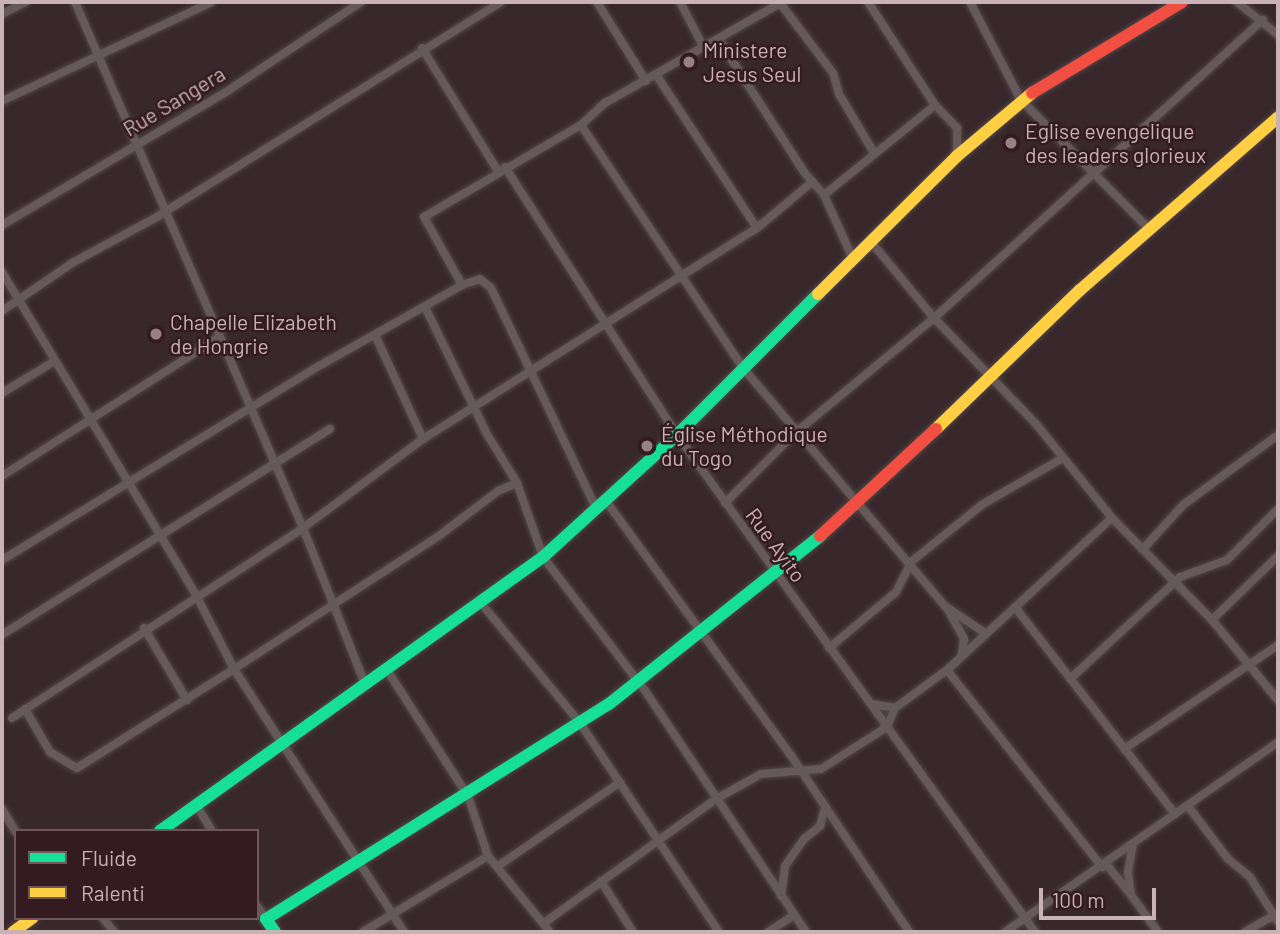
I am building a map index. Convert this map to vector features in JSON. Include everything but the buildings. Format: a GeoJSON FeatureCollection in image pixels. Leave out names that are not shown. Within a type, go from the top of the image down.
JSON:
{"type":"FeatureCollection","features":[{"type":"Feature","properties":{"kind":"street"},"geometry":{"type":"LineString","coordinates":[[2,15],[26,2]]}},
{"type":"Feature","properties":{"kind":"street"},"geometry":{"type":"LineString","coordinates":[[75,2],[102,57],[218,338],[335,603],[366,686]]}},
{"type":"Feature","properties":{"kind":"street"},"geometry":{"type":"LineString","coordinates":[[2,101],[102,57],[211,2]]}},
{"type":"Feature","properties":{"kind":"street","name":"Rue Sangera"},"geometry":{"type":"LineString","coordinates":[[2,225],[229,90],[361,2]]}},
{"type":"Feature","properties":{"kind":"street"},"geometry":{"type":"LineString","coordinates":[[2,310],[72,262],[166,211],[486,5],[501,2]]}},
{"type":"Feature","properties":{"kind":"street"},"geometry":{"type":"LineString","coordinates":[[597,2],[646,81]]}},
{"type":"Feature","properties":{"kind":"street"},"geometry":{"type":"LineString","coordinates":[[680,2],[704,48]]}},
{"type":"Feature","properties":{"kind":"street"},"geometry":{"type":"LineString","coordinates":[[462,285],[424,217],[501,169],[581,125],[605,103],[657,76],[781,2],[833,73],[839,94],[874,153]]}},
{"type":"Feature","properties":{"kind":"street"},"geometry":{"type":"LineString","coordinates":[[868,2],[935,104],[957,128],[957,156]]}},
{"type":"Feature","properties":{"kind":"street"},"geometry":{"type":"LineString","coordinates":[[970,2],[1021,100],[1092,174],[1150,229]]}},
{"type":"Feature","properties":{"kind":"street"},"geometry":{"type":"LineString","coordinates":[[162,829],[366,686],[543,557],[677,435],[957,156],[1021,100],[1182,2]]}},
{"type":"Feature","properties":{"kind":"street"},"geometry":{"type":"LineString","coordinates":[[1237,2],[1263,20],[1278,35]]}},
{"type":"Feature","properties":{"kind":"street"},"geometry":{"type":"LineString","coordinates":[[724,503],[795,433],[934,318],[1263,20]]}},
{"type":"Feature","properties":{"kind":"street"},"geometry":{"type":"LineString","coordinates":[[719,40],[812,183],[824,195],[853,259]]}},
{"type":"Feature","properties":{"kind":"street","name":"Rue Ayito"},"geometry":{"type":"LineString","coordinates":[[422,48],[724,503],[1035,932]]}},
{"type":"Feature","properties":{"kind":"street"},"geometry":{"type":"LineString","coordinates":[[657,76],[757,229]]}},
{"type":"Feature","properties":{"kind":"street"},"geometry":{"type":"LineString","coordinates":[[824,195],[935,104]]}},
{"type":"Feature","properties":{"kind":"street"},"geometry":{"type":"LineString","coordinates":[[266,919],[468,796],[580,723],[776,575],[857,504],[1150,229],[1278,117]]}},
{"type":"Feature","properties":{"kind":"street"},"geometry":{"type":"LineString","coordinates":[[581,125],[743,368],[795,433],[911,562],[945,606],[964,639],[962,655]]}},
{"type":"Feature","properties":{"kind":"street"},"geometry":{"type":"LineString","coordinates":[[12,718],[195,594],[303,528],[423,439],[476,409],[757,229],[812,183]]}},
{"type":"Feature","properties":{"kind":"street"},"geometry":{"type":"LineString","coordinates":[[872,243],[934,318],[993,376],[1112,518],[1212,620],[1278,700]]}},
{"type":"Feature","properties":{"kind":"street"},"geometry":{"type":"LineString","coordinates":[[2,272],[53,362],[195,594],[234,669],[404,932]]}},
{"type":"Feature","properties":{"kind":"street"},"geometry":{"type":"LineString","coordinates":[[2,560],[375,335],[462,285],[486,281],[602,506],[702,631],[800,769],[909,932]]}},
{"type":"Feature","properties":{"kind":"street"},"geometry":{"type":"LineString","coordinates":[[425,307],[517,484],[543,557],[638,681],[806,932]]}},
{"type":"Feature","properties":{"kind":"street"},"geometry":{"type":"LineString","coordinates":[[375,335],[423,439]]}},
{"type":"Feature","properties":{"kind":"street"},"geometry":{"type":"LineString","coordinates":[[2,476],[91,422],[218,338]]}},
{"type":"Feature","properties":{"kind":"street"},"geometry":{"type":"LineString","coordinates":[[2,393],[53,362]]}},
{"type":"Feature","properties":{"kind":"street"},"geometry":{"type":"LineString","coordinates":[[4,634],[330,429]]}},
{"type":"Feature","properties":{"kind":"street"},"geometry":{"type":"LineString","coordinates":[[1143,549],[1183,505],[1278,435]]}},
{"type":"Feature","properties":{"kind":"street"},"geometry":{"type":"LineString","coordinates":[[829,648],[895,592],[911,562],[984,504],[1063,458]]}},
{"type":"Feature","properties":{"kind":"street"},"geometry":{"type":"LineString","coordinates":[[25,709],[50,752],[77,768],[187,700],[440,535],[498,491],[517,484]]}},
{"type":"Feature","properties":{"kind":"street"},"geometry":{"type":"LineString","coordinates":[[1070,680],[1192,570],[1236,553],[1278,509]]}},
{"type":"Feature","properties":{"kind":"street"},"geometry":{"type":"LineString","coordinates":[[544,923],[658,838],[716,799],[761,774],[821,769],[887,727],[895,708],[947,670],[1112,518]]}},
{"type":"Feature","properties":{"kind":"street"},"geometry":{"type":"LineString","coordinates":[[1212,620],[1278,556]]}},
{"type":"Feature","properties":{"kind":"street"},"geometry":{"type":"LineString","coordinates":[[480,602],[580,723],[719,932]]}},
{"type":"Feature","properties":{"kind":"street"},"geometry":{"type":"LineString","coordinates":[[945,606],[985,633]]}},
{"type":"Feature","properties":{"kind":"street"},"geometry":{"type":"LineString","coordinates":[[1015,607],[1175,814]]}},
{"type":"Feature","properties":{"kind":"street"},"geometry":{"type":"LineString","coordinates":[[144,628],[187,700]]}},
{"type":"Feature","properties":{"kind":"street"},"geometry":{"type":"LineString","coordinates":[[1124,748],[1278,645]]}},
{"type":"Feature","properties":{"kind":"street"},"geometry":{"type":"LineString","coordinates":[[387,670],[468,796],[488,856],[550,932]]}},
{"type":"Feature","properties":{"kind":"street"},"geometry":{"type":"LineString","coordinates":[[947,670],[1131,895],[1158,932]]}},
{"type":"Feature","properties":{"kind":"street"},"geometry":{"type":"LineString","coordinates":[[871,705],[895,708]]}},
{"type":"Feature","properties":{"kind":"street"},"geometry":{"type":"LineString","coordinates":[[1005,932],[1278,742]]}},
{"type":"Feature","properties":{"kind":"street"},"geometry":{"type":"LineString","coordinates":[[498,866],[620,782]]}},
{"type":"Feature","properties":{"kind":"street"},"geometry":{"type":"LineString","coordinates":[[197,806],[211,829]]}},
{"type":"Feature","properties":{"kind":"street"},"geometry":{"type":"LineString","coordinates":[[1188,806],[1228,859],[1250,877],[1276,918],[1245,932]]}},
{"type":"Feature","properties":{"kind":"street"},"geometry":{"type":"LineString","coordinates":[[781,896],[785,866],[804,839],[820,826],[825,807]]}},
{"type":"Feature","properties":{"kind":"street"},"geometry":{"type":"LineString","coordinates":[[2,809],[14,829]]}},
{"type":"Feature","properties":{"kind":"street"},"geometry":{"type":"LineString","coordinates":[[1131,895],[1128,873],[1133,844]]}},
{"type":"Feature","properties":{"kind":"street"},"geometry":{"type":"LineString","coordinates":[[363,932],[488,856]]}},
{"type":"Feature","properties":{"kind":"street"},"geometry":{"type":"LineString","coordinates":[[601,881],[634,932]]}},
{"type":"Feature","properties":{"kind":"street"},"geometry":{"type":"LineString","coordinates":[[259,909],[275,932]]}},
{"type":"Feature","properties":{"kind":"street"},"geometry":{"type":"LineString","coordinates":[[768,932],[794,915]]}},
{"type":"Feature","properties":{"kind":"street"},"geometry":{"type":"LineString","coordinates":[[13,932],[29,920]]}},
{"type":"Feature","properties":{"kind":"traffic: fast"},"geometry":{"type":"LineString","coordinates":[[163,829],[543,557],[677,435],[818,294]]}},
{"type":"Feature","properties":{"kind":"traffic: fast"},"geometry":{"type":"LineString","coordinates":[[275,932],[266,919],[609,704],[820,536]]}},
{"type":"Feature","properties":{"kind":"traffic: slow"},"geometry":{"type":"LineString","coordinates":[[818,294],[957,156],[1032,93]]}},
{"type":"Feature","properties":{"kind":"traffic: slow"},"geometry":{"type":"LineString","coordinates":[[936,429],[1080,290],[1278,117]]}},
{"type":"Feature","properties":{"kind":"traffic: slow"},"geometry":{"type":"LineString","coordinates":[[13,932],[29,920]]}},
{"type":"Feature","properties":{"kind":"traffic: jam"},"geometry":{"type":"LineString","coordinates":[[1032,93],[1182,2]]}},
{"type":"Feature","properties":{"kind":"traffic: jam"},"geometry":{"type":"LineString","coordinates":[[820,536],[936,429]]}},
{"type":"Feature","properties":{"kind":"place","name":"Ministere Jesus Seul"},"geometry":{"type":"Point","coordinates":[689,62]}},
{"type":"Feature","properties":{"kind":"place","name":"Eglise evengelique des leaders glorieux"},"geometry":{"type":"Point","coordinates":[1011,143]}},
{"type":"Feature","properties":{"kind":"place","name":"Chapelle Elizabeth de Hongrie"},"geometry":{"type":"Point","coordinates":[156,334]}},
{"type":"Feature","properties":{"kind":"place","name":"Église Méthodique du Togo"},"geometry":{"type":"Point","coordinates":[647,446]}}]}
